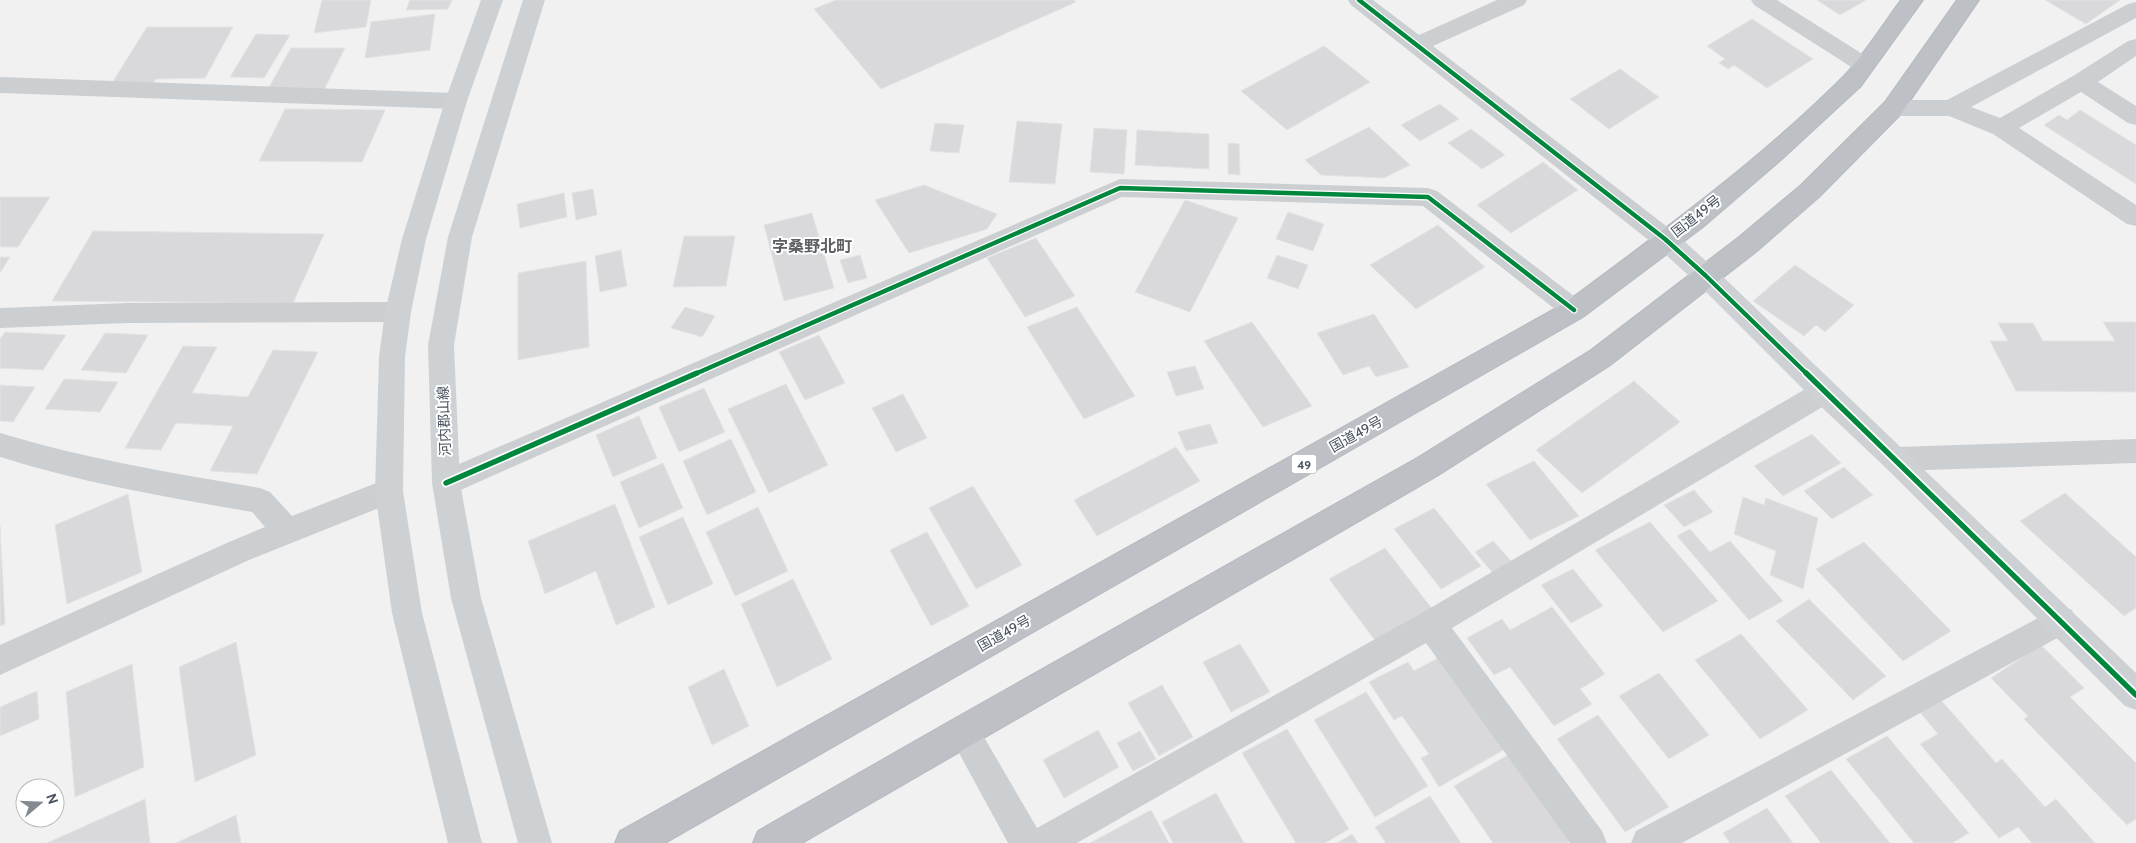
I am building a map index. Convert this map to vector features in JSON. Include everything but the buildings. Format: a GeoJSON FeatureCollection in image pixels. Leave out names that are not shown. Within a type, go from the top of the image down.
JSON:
{"type":"FeatureCollection","features":[{"type":"Feature","properties":{"kind":"highway","name":"国道49号"},"geometry":{"type":"LineString","coordinates":[[632,843],[1574,310],[1665,239],[1694,220],[1775,152],[1853,80],[1912,0]]}},
{"type":"Feature","properties":{"kind":"highway"},"geometry":{"type":"LineString","coordinates":[[770,843],[1436,462],[1600,358],[1748,244],[1810,191],[1893,108],[1968,0]]}},
{"type":"Feature","properties":{"kind":"main road"},"geometry":{"type":"LineString","coordinates":[[465,843],[407,613],[390,492],[392,357],[398,312],[414,239],[456,101],[492,0]]}},
{"type":"Feature","properties":{"kind":"main road","name":"河内郡山線"},"geometry":{"type":"LineString","coordinates":[[534,0],[460,237],[441,345],[446,483],[466,598],[535,843]]}},
{"type":"Feature","properties":{"kind":"main road"},"geometry":{"type":"LineString","coordinates":[[1665,239],[1896,459],[2136,695]]}},
{"type":"Feature","properties":{"kind":"street"},"geometry":{"type":"LineString","coordinates":[[1359,0],[1665,239]]}},
{"type":"Feature","properties":{"kind":"street"},"geometry":{"type":"LineString","coordinates":[[1417,45],[1516,0]]}},
{"type":"Feature","properties":{"kind":"street"},"geometry":{"type":"LineString","coordinates":[[1762,0],[1864,65]]}},
{"type":"Feature","properties":{"kind":"street"},"geometry":{"type":"LineString","coordinates":[[1951,108],[2136,9]]}},
{"type":"Feature","properties":{"kind":"street"},"geometry":{"type":"LineString","coordinates":[[2001,128],[2081,82],[2136,46]]}},
{"type":"Feature","properties":{"kind":"street"},"geometry":{"type":"LineString","coordinates":[[2081,82],[2136,117]]}},
{"type":"Feature","properties":{"kind":"street"},"geometry":{"type":"LineString","coordinates":[[0,85],[456,101]]}},
{"type":"Feature","properties":{"kind":"street"},"geometry":{"type":"LineString","coordinates":[[1893,108],[1951,108],[2001,128],[2136,217]]}},
{"type":"Feature","properties":{"kind":"street"},"geometry":{"type":"LineString","coordinates":[[446,483],[1120,188],[1428,197],[1574,310]]}},
{"type":"Feature","properties":{"kind":"street"},"geometry":{"type":"LineString","coordinates":[[0,318],[128,313],[398,312]]}},
{"type":"Feature","properties":{"kind":"street"},"geometry":{"type":"LineString","coordinates":[[1044,843],[1431,624],[1824,392]]}},
{"type":"Feature","properties":{"kind":"street"},"geometry":{"type":"LineString","coordinates":[[0,445],[42,458],[110,474],[260,500],[288,532]]}},
{"type":"Feature","properties":{"kind":"street"},"geometry":{"type":"LineString","coordinates":[[1896,459],[2136,451]]}},
{"type":"Feature","properties":{"kind":"street"},"geometry":{"type":"LineString","coordinates":[[0,660],[239,550],[390,492]]}},
{"type":"Feature","properties":{"kind":"street"},"geometry":{"type":"LineString","coordinates":[[1648,843],[2061,620]]}},
{"type":"Feature","properties":{"kind":"street"},"geometry":{"type":"LineString","coordinates":[[1431,624],[1590,843]]}},
{"type":"Feature","properties":{"kind":"street"},"geometry":{"type":"LineString","coordinates":[[963,731],[1027,843]]}},
{"type":"Feature","properties":{"kind":"cycle path"},"geometry":{"type":"LineString","coordinates":[[1359,0],[1665,239],[1706,276],[2136,695]]}},
{"type":"Feature","properties":{"kind":"cycle path"},"geometry":{"type":"LineString","coordinates":[[446,483],[1120,188],[1428,197],[1574,310]]}},
{"type":"Feature","properties":{"kind":"district","name":"字桑野北町"},"geometry":{"type":"Point","coordinates":[812,246]}}]}
